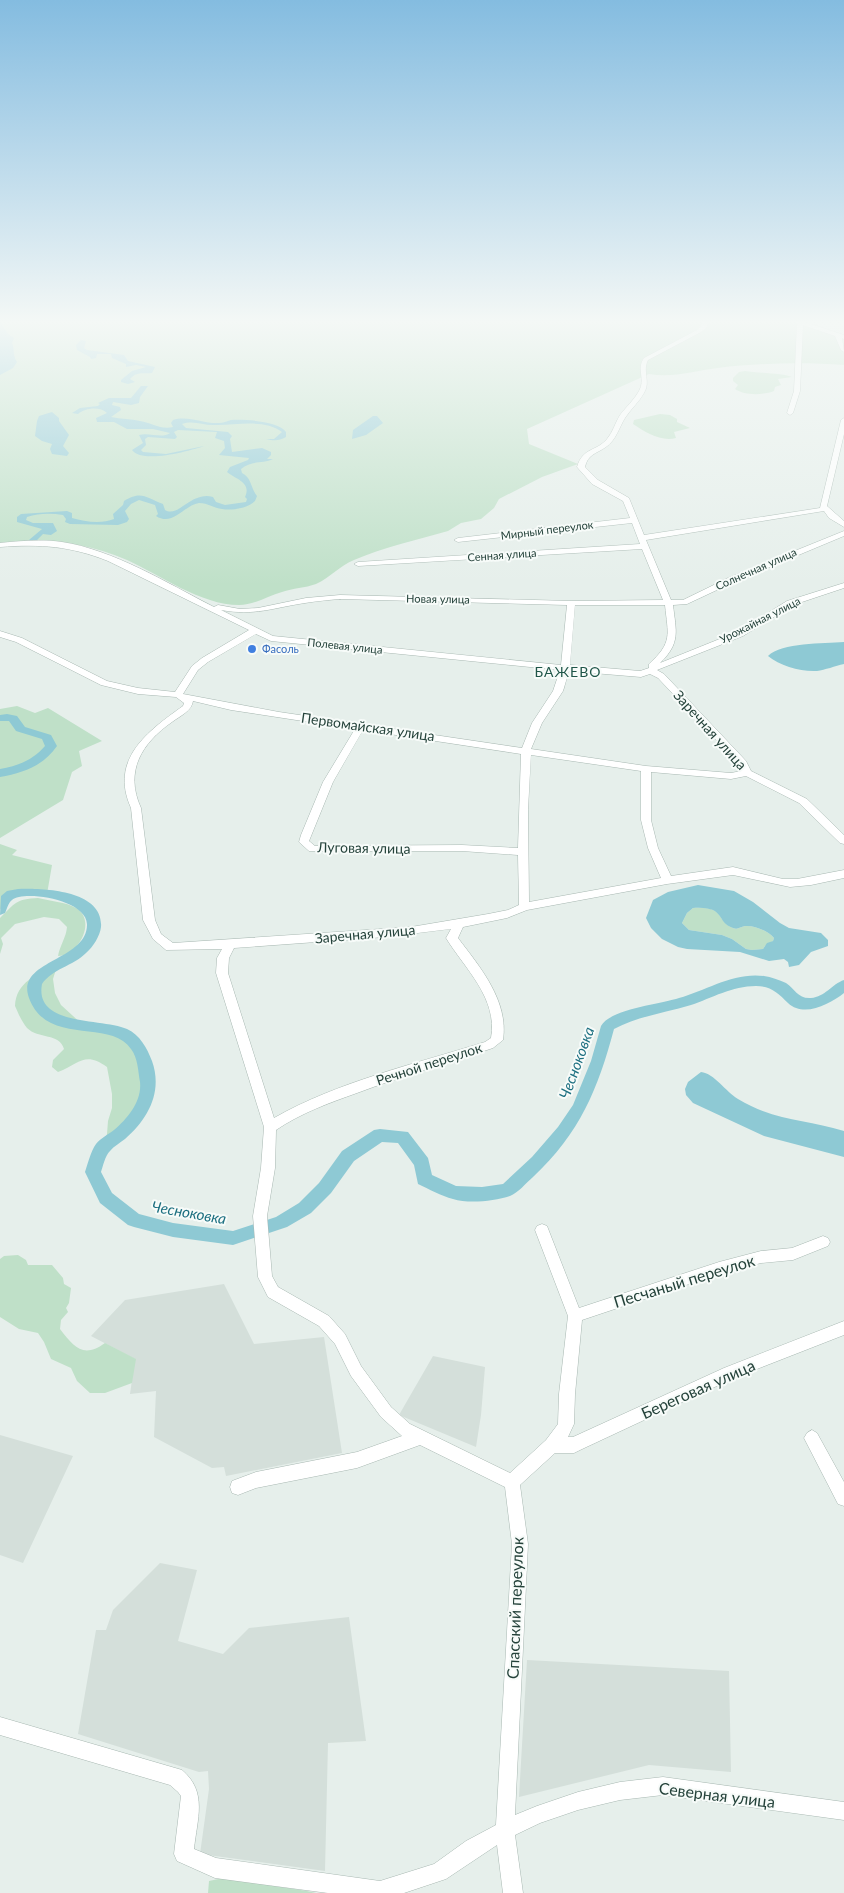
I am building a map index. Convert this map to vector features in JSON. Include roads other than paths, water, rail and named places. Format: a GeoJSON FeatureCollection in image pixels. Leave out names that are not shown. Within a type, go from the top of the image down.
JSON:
{"type":"FeatureCollection","features":[{"type":"Feature","properties":{"kind":"street"},"geometry":{"type":"LineString","coordinates":[[628,408],[608,442],[600,448],[591,450],[583,458],[582,467],[587,475],[607,490],[626,500],[669,604],[673,638],[666,652],[650,670]]}},
{"type":"Feature","properties":{"kind":"street"},"geometry":{"type":"LineString","coordinates":[[790,413],[791,408]]}},
{"type":"Feature","properties":{"kind":"street"},"geometry":{"type":"LineString","coordinates":[[844,420],[823,499],[825,509],[844,525]]}},
{"type":"Feature","properties":{"kind":"street","name":"Сенная улица"},"geometry":{"type":"LineString","coordinates":[[358,564],[644,542],[825,509]]}},
{"type":"Feature","properties":{"kind":"street","name":"Мирный переулок"},"geometry":{"type":"LineString","coordinates":[[458,540],[635,520]]}},
{"type":"Feature","properties":{"kind":"street","name":"Солнечная улица"},"geometry":{"type":"LineString","coordinates":[[669,604],[684,602],[731,580],[844,533]]}},
{"type":"Feature","properties":{"kind":"street","name":"Полевая улица"},"geometry":{"type":"LineString","coordinates":[[0,544],[38,543],[71,546],[111,559],[271,638],[626,674],[641,674],[650,670]]}},
{"type":"Feature","properties":{"kind":"street","name":"Урожайная улица"},"geometry":{"type":"LineString","coordinates":[[650,670],[740,634],[790,604],[844,585]]}},
{"type":"Feature","properties":{"kind":"street","name":"Новая улица"},"geometry":{"type":"LineString","coordinates":[[208,606],[240,611],[258,610],[306,600],[340,597],[669,604]]}},
{"type":"Feature","properties":{"kind":"street"},"geometry":{"type":"LineString","coordinates":[[524,907],[523,810],[526,751],[537,723],[558,691],[565,668],[571,602]]}},
{"type":"Feature","properties":{"kind":"street"},"geometry":{"type":"LineString","coordinates":[[178,695],[195,668],[254,631]]}},
{"type":"Feature","properties":{"kind":"street","name":"Первомайская улица"},"geometry":{"type":"LineString","coordinates":[[0,634],[19,640],[104,683],[138,691],[178,695],[231,707],[646,769],[731,776],[747,773]]}},
{"type":"Feature","properties":{"kind":"street","name":"Заречная улица"},"geometry":{"type":"LineString","coordinates":[[650,670],[661,676],[743,763],[747,773],[803,801],[844,841]]}},
{"type":"Feature","properties":{"kind":"street","name":"Заречная улица"},"geometry":{"type":"LineString","coordinates":[[178,695],[188,702],[187,707],[140,745],[130,765],[131,798],[136,808],[150,920],[157,936],[170,947],[229,946],[274,941],[372,935],[458,925],[514,914],[524,907],[667,880],[733,871],[744,872],[779,882],[803,883],[844,874]]}},
{"type":"Feature","properties":{"kind":"street","name":"Луговая улица"},"geometry":{"type":"LineString","coordinates":[[361,726],[328,782],[306,834],[304,842],[313,849],[462,848],[524,852]]}},
{"type":"Feature","properties":{"kind":"street"},"geometry":{"type":"LineString","coordinates":[[646,769],[646,820],[653,848],[667,880]]}},
{"type":"Feature","properties":{"kind":"street","name":"Речной переулок"},"geometry":{"type":"LineString","coordinates":[[270,1127],[286,1116],[327,1099],[388,1076],[489,1045],[497,1040],[500,1025],[494,1005],[480,978],[452,938],[458,925]]}},
{"type":"Feature","properties":{"kind":"street"},"geometry":{"type":"LineString","coordinates":[[229,946],[222,958],[222,974],[270,1127],[268,1168],[260,1216],[265,1277],[272,1292],[324,1321],[340,1339],[356,1370],[386,1412],[405,1430],[512,1482],[552,1445],[561,1435],[566,1424],[566,1394],[575,1316],[542,1230]]}},
{"type":"Feature","properties":{"kind":"street","name":"Песчаный переулок"},"geometry":{"type":"LineString","coordinates":[[575,1316],[719,1268],[762,1256],[792,1254],[823,1242]]}},
{"type":"Feature","properties":{"kind":"street","name":"Береговая улица"},"geometry":{"type":"LineString","coordinates":[[552,1445],[574,1445],[729,1373],[844,1328]]}},
{"type":"Feature","properties":{"kind":"street"},"geometry":{"type":"LineString","coordinates":[[238,1487],[256,1480],[357,1460],[420,1437]]}},
{"type":"Feature","properties":{"kind":"street"},"geometry":{"type":"LineString","coordinates":[[812,1438],[844,1498]]}},
{"type":"Feature","properties":{"kind":"street","name":"Спасский переулок"},"geometry":{"type":"LineString","coordinates":[[512,1482],[520,1544],[505,1830],[513,1893]]}},
{"type":"Feature","properties":{"kind":"street"},"geometry":{"type":"LineString","coordinates":[[0,1726],[175,1776],[184,1785],[190,1796],[184,1854],[197,1861],[215,1868],[376,1892]]}},
{"type":"Feature","properties":{"kind":"street","name":"Северная улица"},"geometry":{"type":"LineString","coordinates":[[376,1892],[439,1872],[472,1848],[537,1815],[578,1801],[620,1791],[663,1786],[844,1811]]}},
{"type":"Feature","properties":{"kind":"water"},"geometry":{"type":"Polygon","coordinates":[[[79,408],[120,408],[121,410],[111,417],[140,421],[164,428],[173,427],[171,423],[173,420],[179,419],[213,423],[231,420],[252,420],[282,428],[286,432],[286,437],[274,440],[266,439],[274,439],[282,432],[267,425],[213,425],[190,422],[182,424],[186,428],[228,432],[232,436],[230,439],[232,452],[262,448],[271,452],[267,459],[273,459],[249,464],[241,469],[257,496],[255,501],[244,507],[230,510],[199,503],[173,517],[162,519],[156,516],[158,514],[155,505],[139,500],[131,504],[125,511],[129,519],[127,522],[118,525],[70,524],[65,522],[66,519],[63,515],[36,515],[27,517],[26,520],[33,523],[53,523],[57,531],[51,535],[43,534],[36,541],[31,541],[29,540],[42,529],[17,522],[17,517],[21,514],[67,511],[72,513],[72,518],[104,522],[114,519],[113,514],[123,505],[124,501],[135,496],[144,496],[163,504],[165,510],[170,511],[181,508],[205,496],[213,497],[216,502],[225,505],[246,502],[247,499],[245,497],[247,492],[244,484],[227,472],[230,467],[249,458],[219,455],[225,448],[224,441],[215,438],[217,432],[178,430],[174,432],[177,437],[175,439],[148,437],[145,439],[146,445],[141,450],[143,452],[166,454],[204,446],[166,455],[146,456],[137,454],[132,450],[143,443],[139,435],[167,435],[170,433],[153,429],[127,429],[114,422],[97,422],[96,418],[107,413],[100,409],[88,409],[78,414],[72,413],[79,408]]]}},
{"type":"Feature","properties":{"kind":"water"},"geometry":{"type":"Polygon","coordinates":[[[52,412],[59,418],[59,421],[69,435],[63,446],[69,453],[67,456],[52,454],[50,449],[52,444],[42,441],[35,436],[39,416],[52,412]]]}},
{"type":"Feature","properties":{"kind":"water"},"geometry":{"type":"Polygon","coordinates":[[[373,416],[377,416],[383,423],[366,435],[352,439],[353,430],[373,416]]]}},
{"type":"Feature","properties":{"kind":"water"},"geometry":{"type":"Polygon","coordinates":[[[844,642],[844,664],[820,670],[811,671],[791,668],[778,663],[768,656],[774,651],[793,646],[844,642]]]}},
{"type":"Feature","properties":{"kind":"water"},"geometry":{"type":"Polygon","coordinates":[[[698,885],[734,891],[789,928],[821,933],[828,940],[828,946],[811,952],[799,965],[789,967],[788,962],[784,959],[769,961],[740,952],[678,947],[662,939],[651,928],[646,918],[653,900],[668,892],[698,885]],[[693,908],[687,913],[682,923],[689,930],[722,935],[732,939],[746,949],[752,950],[763,949],[767,943],[773,941],[774,938],[765,931],[749,926],[738,929],[733,928],[724,922],[716,912],[704,908],[693,908]]]}},
{"type":"Feature","properties":{"kind":"water"},"geometry":{"type":"Polygon","coordinates":[[[701,1072],[715,1079],[733,1096],[764,1112],[844,1131],[844,1157],[764,1136],[693,1103],[686,1095],[685,1089],[688,1082],[701,1072]]]}},
{"type":"Feature","properties":{"kind":"waterway","name":"Чесноковка"},"geometry":{"type":"LineString","coordinates":[[0,718],[4,717],[15,720],[20,729],[47,737],[51,746],[41,757],[29,765],[0,773]]}},
{"type":"Feature","properties":{"kind":"waterway","name":"Чесноковка"},"geometry":{"type":"LineString","coordinates":[[0,910],[5,899],[12,894],[42,894],[75,900],[83,905],[93,918],[93,930],[88,943],[73,956],[40,976],[35,983],[34,990],[43,1012],[60,1021],[123,1033],[137,1045],[145,1063],[148,1086],[144,1107],[121,1133],[102,1148],[93,1172],[106,1198],[134,1220],[173,1230],[233,1238],[281,1222],[305,1208],[325,1188],[348,1156],[380,1135],[402,1137],[422,1163],[424,1179],[455,1193],[482,1194],[507,1190],[538,1162],[564,1131],[580,1107],[598,1061],[608,1026],[616,1021],[677,1004],[723,987],[743,982],[758,981],[772,983],[781,987],[795,1000],[810,1004],[822,1001],[844,985]]}},
{"type":"Feature","properties":{"kind":"place","name":"Фасоль"},"geometry":{"type":"Point","coordinates":[252,649]}},
{"type":"Feature","properties":{"kind":"district","name":"БАЖЕВО"},"geometry":{"type":"Point","coordinates":[568,672]}}]}
